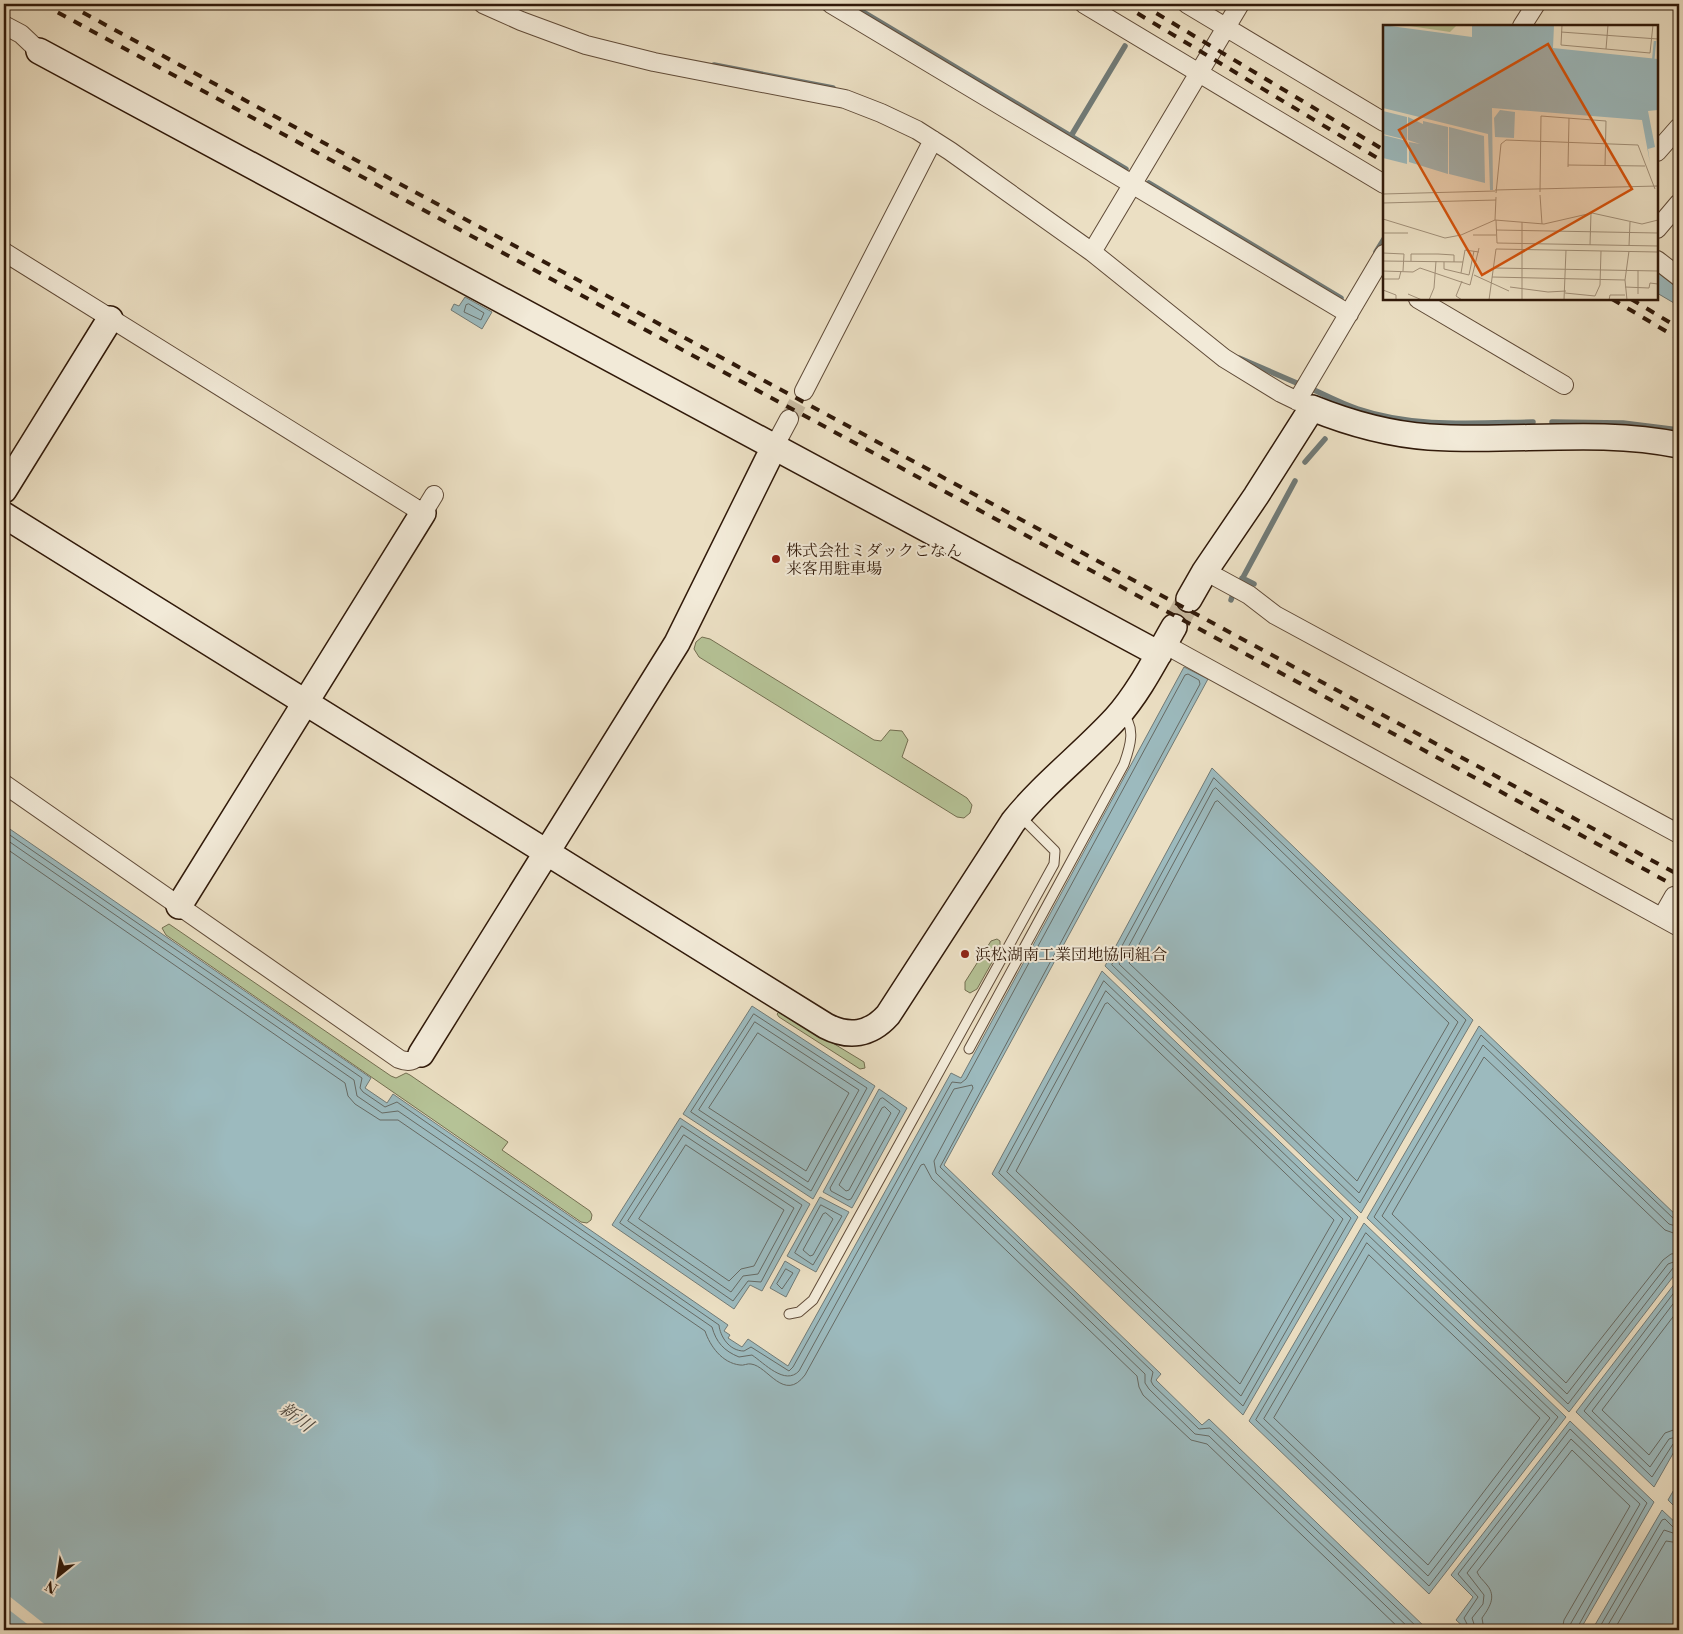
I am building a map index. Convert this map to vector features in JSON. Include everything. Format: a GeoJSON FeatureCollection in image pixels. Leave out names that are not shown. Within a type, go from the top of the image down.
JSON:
{"type":"FeatureCollection","features":[{"type":"Feature","properties":{"kind":"street"},"geometry":{"type":"LineString","coordinates":[[483,4],[553,34],[620,54],[844,99],[881,113],[933,140],[1092,252],[1224,358],[1304,404],[1380,430],[1428,437],[1598,436],[1679,445]]}},
{"type":"Feature","properties":{"kind":"street"},"geometry":{"type":"LineString","coordinates":[[831,4],[1349,314]]}},
{"type":"Feature","properties":{"kind":"street"},"geometry":{"type":"LineString","coordinates":[[1084,4],[1383,183]]}},
{"type":"Feature","properties":{"kind":"street"},"geometry":{"type":"LineString","coordinates":[[1187,4],[1383,121]]}},
{"type":"Feature","properties":{"kind":"street"},"geometry":{"type":"LineString","coordinates":[[1092,252],[1240,4]]}},
{"type":"Feature","properties":{"kind":"street"},"geometry":{"type":"LineString","coordinates":[[1523,25],[1536,4]]}},
{"type":"Feature","properties":{"kind":"street"},"geometry":{"type":"LineString","coordinates":[[4,25],[20,34],[39,51],[774,447],[1166,642],[1679,927]]}},
{"type":"Feature","properties":{"kind":"street"},"geometry":{"type":"LineString","coordinates":[[1658,151],[1679,127]]}},
{"type":"Feature","properties":{"kind":"street"},"geometry":{"type":"LineString","coordinates":[[804,391],[933,140]]}},
{"type":"Feature","properties":{"kind":"street"},"geometry":{"type":"LineString","coordinates":[[1658,228],[1679,203]]}},
{"type":"Feature","properties":{"kind":"street"},"geometry":{"type":"LineString","coordinates":[[4,252],[110,319],[428,504],[179,906]]}},
{"type":"Feature","properties":{"kind":"street"},"geometry":{"type":"LineString","coordinates":[[1189,599],[1204,571],[1256,496],[1349,314],[1379,276],[1383,258]]}},
{"type":"Feature","properties":{"kind":"street"},"geometry":{"type":"LineString","coordinates":[[1658,261],[1679,277]]}},
{"type":"Feature","properties":{"kind":"street"},"geometry":{"type":"LineString","coordinates":[[1420,300],[1564,386]]}},
{"type":"Feature","properties":{"kind":"street"},"geometry":{"type":"LineString","coordinates":[[4,490],[110,319]]}},
{"type":"Feature","properties":{"kind":"street"},"geometry":{"type":"LineString","coordinates":[[4,784],[399,1059],[407,1062],[415,1060],[421,1054],[688,624],[789,419]]}},
{"type":"Feature","properties":{"kind":"street"},"geometry":{"type":"LineString","coordinates":[[4,515],[826,1026],[844,1033],[854,1034],[873,1028],[888,1015],[1018,816],[1120,712],[1146,676],[1166,642]]}},
{"type":"Feature","properties":{"kind":"street"},"geometry":{"type":"LineString","coordinates":[[1204,571],[1249,595],[1275,615],[1679,834]]}},
{"type":"Feature","properties":{"kind":"street"},"geometry":{"type":"LineString","coordinates":[[1662,918],[1674,896]]}},
{"type":"Feature","properties":{"kind":"lane"},"geometry":{"type":"LineString","coordinates":[[969,1049],[1124,764],[1128,754],[1131,732],[1129,721],[1120,712]]}},
{"type":"Feature","properties":{"kind":"lane"},"geometry":{"type":"LineString","coordinates":[[789,1314],[799,1312],[813,1300],[1054,864],[1055,850],[1018,816]]}},
{"type":"Feature","properties":{"kind":"green space"},"geometry":{"type":"Polygon","coordinates":[[[702,637],[710,639],[874,740],[881,741],[890,730],[902,731],[908,740],[902,757],[967,798],[972,805],[970,813],[964,818],[957,817],[699,657],[694,649],[696,642],[702,637]]]}},
{"type":"Feature","properties":{"kind":"green space"},"geometry":{"type":"Polygon","coordinates":[[[169,924],[391,1076],[396,1078],[406,1073],[410,1075],[508,1142],[502,1150],[590,1211],[592,1215],[591,1220],[587,1223],[581,1222],[166,935],[162,928],[169,924]]]}},
{"type":"Feature","properties":{"kind":"green space"},"geometry":{"type":"Polygon","coordinates":[[[997,939],[1000,941],[1000,948],[977,989],[970,993],[965,990],[965,982],[991,941],[997,939]]]}},
{"type":"Feature","properties":{"kind":"green space"},"geometry":{"type":"Polygon","coordinates":[[[780,1011],[864,1062],[865,1068],[860,1069],[779,1017],[777,1014],[780,1011]]]}},
{"type":"Feature","properties":{"kind":"water"},"geometry":{"type":"Polygon","coordinates":[[[1658,271],[1679,287],[1679,306],[1658,294],[1658,271]]]}},
{"type":"Feature","properties":{"kind":"water"},"geometry":{"type":"Polygon","coordinates":[[[465,297],[492,312],[482,329],[451,310],[454,304],[459,306],[465,297]]]}},
{"type":"Feature","properties":{"kind":"water","name":"新川"},"geometry":{"type":"Polygon","coordinates":[[[1184,667],[1208,679],[944,1165],[1161,1374],[1156,1380],[1202,1425],[1209,1419],[1428,1630],[4,1630],[4,825],[371,1078],[365,1088],[387,1103],[393,1094],[728,1325],[724,1331],[730,1335],[728,1338],[742,1347],[748,1339],[788,1366],[951,1073],[961,1078],[1184,667]]]}},
{"type":"Feature","properties":{"kind":"water"},"geometry":{"type":"Polygon","coordinates":[[[1212,768],[1473,1020],[1361,1213],[1105,966],[1212,768]]]}},
{"type":"Feature","properties":{"kind":"water"},"geometry":{"type":"Polygon","coordinates":[[[1102,971],[1358,1217],[1243,1415],[992,1174],[1102,971]]]}},
{"type":"Feature","properties":{"kind":"water"},"geometry":{"type":"Polygon","coordinates":[[[752,1006],[875,1086],[813,1199],[683,1114],[752,1006]]]}},
{"type":"Feature","properties":{"kind":"water"},"geometry":{"type":"Polygon","coordinates":[[[1479,1026],[1679,1218],[1679,1269],[1569,1412],[1367,1218],[1479,1026]]]}},
{"type":"Feature","properties":{"kind":"water"},"geometry":{"type":"Polygon","coordinates":[[[879,1089],[907,1108],[852,1208],[823,1192],[879,1089]]]}},
{"type":"Feature","properties":{"kind":"water"},"geometry":{"type":"Polygon","coordinates":[[[680,1118],[810,1204],[762,1291],[750,1285],[734,1309],[612,1225],[680,1118]]]}},
{"type":"Feature","properties":{"kind":"water"},"geometry":{"type":"Polygon","coordinates":[[[820,1197],[849,1212],[816,1272],[787,1256],[820,1197]]]}},
{"type":"Feature","properties":{"kind":"water"},"geometry":{"type":"Polygon","coordinates":[[[1364,1223],[1566,1417],[1429,1594],[1249,1421],[1364,1223]]]}},
{"type":"Feature","properties":{"kind":"water"},"geometry":{"type":"Polygon","coordinates":[[[785,1261],[800,1270],[786,1297],[770,1288],[785,1261]]]}},
{"type":"Feature","properties":{"kind":"water"},"geometry":{"type":"Polygon","coordinates":[[[1679,1278],[1679,1443],[1654,1487],[1576,1412],[1679,1278]]]}},
{"type":"Feature","properties":{"kind":"water"},"geometry":{"type":"Polygon","coordinates":[[[1570,1421],[1654,1502],[1580,1630],[1467,1630],[1456,1620],[1473,1597],[1451,1575],[1570,1421]]]}},
{"type":"Feature","properties":{"kind":"water"},"geometry":{"type":"Polygon","coordinates":[[[1679,1481],[1679,1511],[1668,1500],[1679,1481]]]}},
{"type":"Feature","properties":{"kind":"water"},"geometry":{"type":"Polygon","coordinates":[[[1662,1510],[1679,1526],[1679,1630],[1592,1630],[1662,1510]]]}},
{"type":"Feature","properties":{"kind":"pier"},"geometry":{"type":"Polygon","coordinates":[[[4,1592],[52,1630],[35,1630],[4,1606],[4,1592]]]}},
{"type":"Feature","properties":{"kind":"waterway"},"geometry":{"type":"LineString","coordinates":[[850,4],[1126,169]]}},
{"type":"Feature","properties":{"kind":"waterway"},"geometry":{"type":"LineString","coordinates":[[1071,136],[1125,46]]}},
{"type":"Feature","properties":{"kind":"waterway"},"geometry":{"type":"LineString","coordinates":[[714,65],[833,88]]}},
{"type":"Feature","properties":{"kind":"waterway"},"geometry":{"type":"LineString","coordinates":[[1149,183],[1341,298]]}},
{"type":"Feature","properties":{"kind":"waterway"},"geometry":{"type":"LineString","coordinates":[[1376,252],[1383,241]]}},
{"type":"Feature","properties":{"kind":"waterway"},"geometry":{"type":"LineString","coordinates":[[1239,358],[1299,384]]}},
{"type":"Feature","properties":{"kind":"waterway"},"geometry":{"type":"LineString","coordinates":[[1312,389],[1352,407],[1401,419],[1444,423],[1533,422]]}},
{"type":"Feature","properties":{"kind":"waterway"},"geometry":{"type":"LineString","coordinates":[[1552,422],[1623,423],[1679,430]]}},
{"type":"Feature","properties":{"kind":"waterway"},"geometry":{"type":"LineString","coordinates":[[1305,462],[1325,439]]}},
{"type":"Feature","properties":{"kind":"waterway"},"geometry":{"type":"LineString","coordinates":[[1240,583],[1295,481]]}},
{"type":"Feature","properties":{"kind":"waterway"},"geometry":{"type":"LineString","coordinates":[[1242,578],[1254,584]]}},
{"type":"Feature","properties":{"kind":"waterway"},"geometry":{"type":"LineString","coordinates":[[1231,600],[1233,594]]}},
{"type":"Feature","properties":{"kind":"tunnel"},"geometry":{"type":"LineString","coordinates":[[789,419],[804,391]]}},
{"type":"Feature","properties":{"kind":"tunnel"},"geometry":{"type":"LineString","coordinates":[[1174,627],[1189,599]]}},
{"type":"Feature","properties":{"kind":"railway"},"geometry":{"type":"LineString","coordinates":[[42,4],[1679,888]]}},
{"type":"Feature","properties":{"kind":"railway"},"geometry":{"type":"LineString","coordinates":[[67,4],[1679,875]]}},
{"type":"Feature","properties":{"kind":"railway"},"geometry":{"type":"LineString","coordinates":[[1122,4],[1383,161]]}},
{"type":"Feature","properties":{"kind":"railway"},"geometry":{"type":"LineString","coordinates":[[1141,4],[1383,149]]}},
{"type":"Feature","properties":{"kind":"railway"},"geometry":{"type":"LineString","coordinates":[[1614,300],[1679,339]]}},
{"type":"Feature","properties":{"kind":"railway"},"geometry":{"type":"LineString","coordinates":[[1633,300],[1679,328]]}},
{"type":"Feature","properties":{"kind":"place","name":"株式会社ミダックこなん 来客用駐車場"},"geometry":{"type":"Point","coordinates":[776,559]}},
{"type":"Feature","properties":{"kind":"place","name":"浜松湖南工業団地協同組合"},"geometry":{"type":"Point","coordinates":[965,954]}}]}
